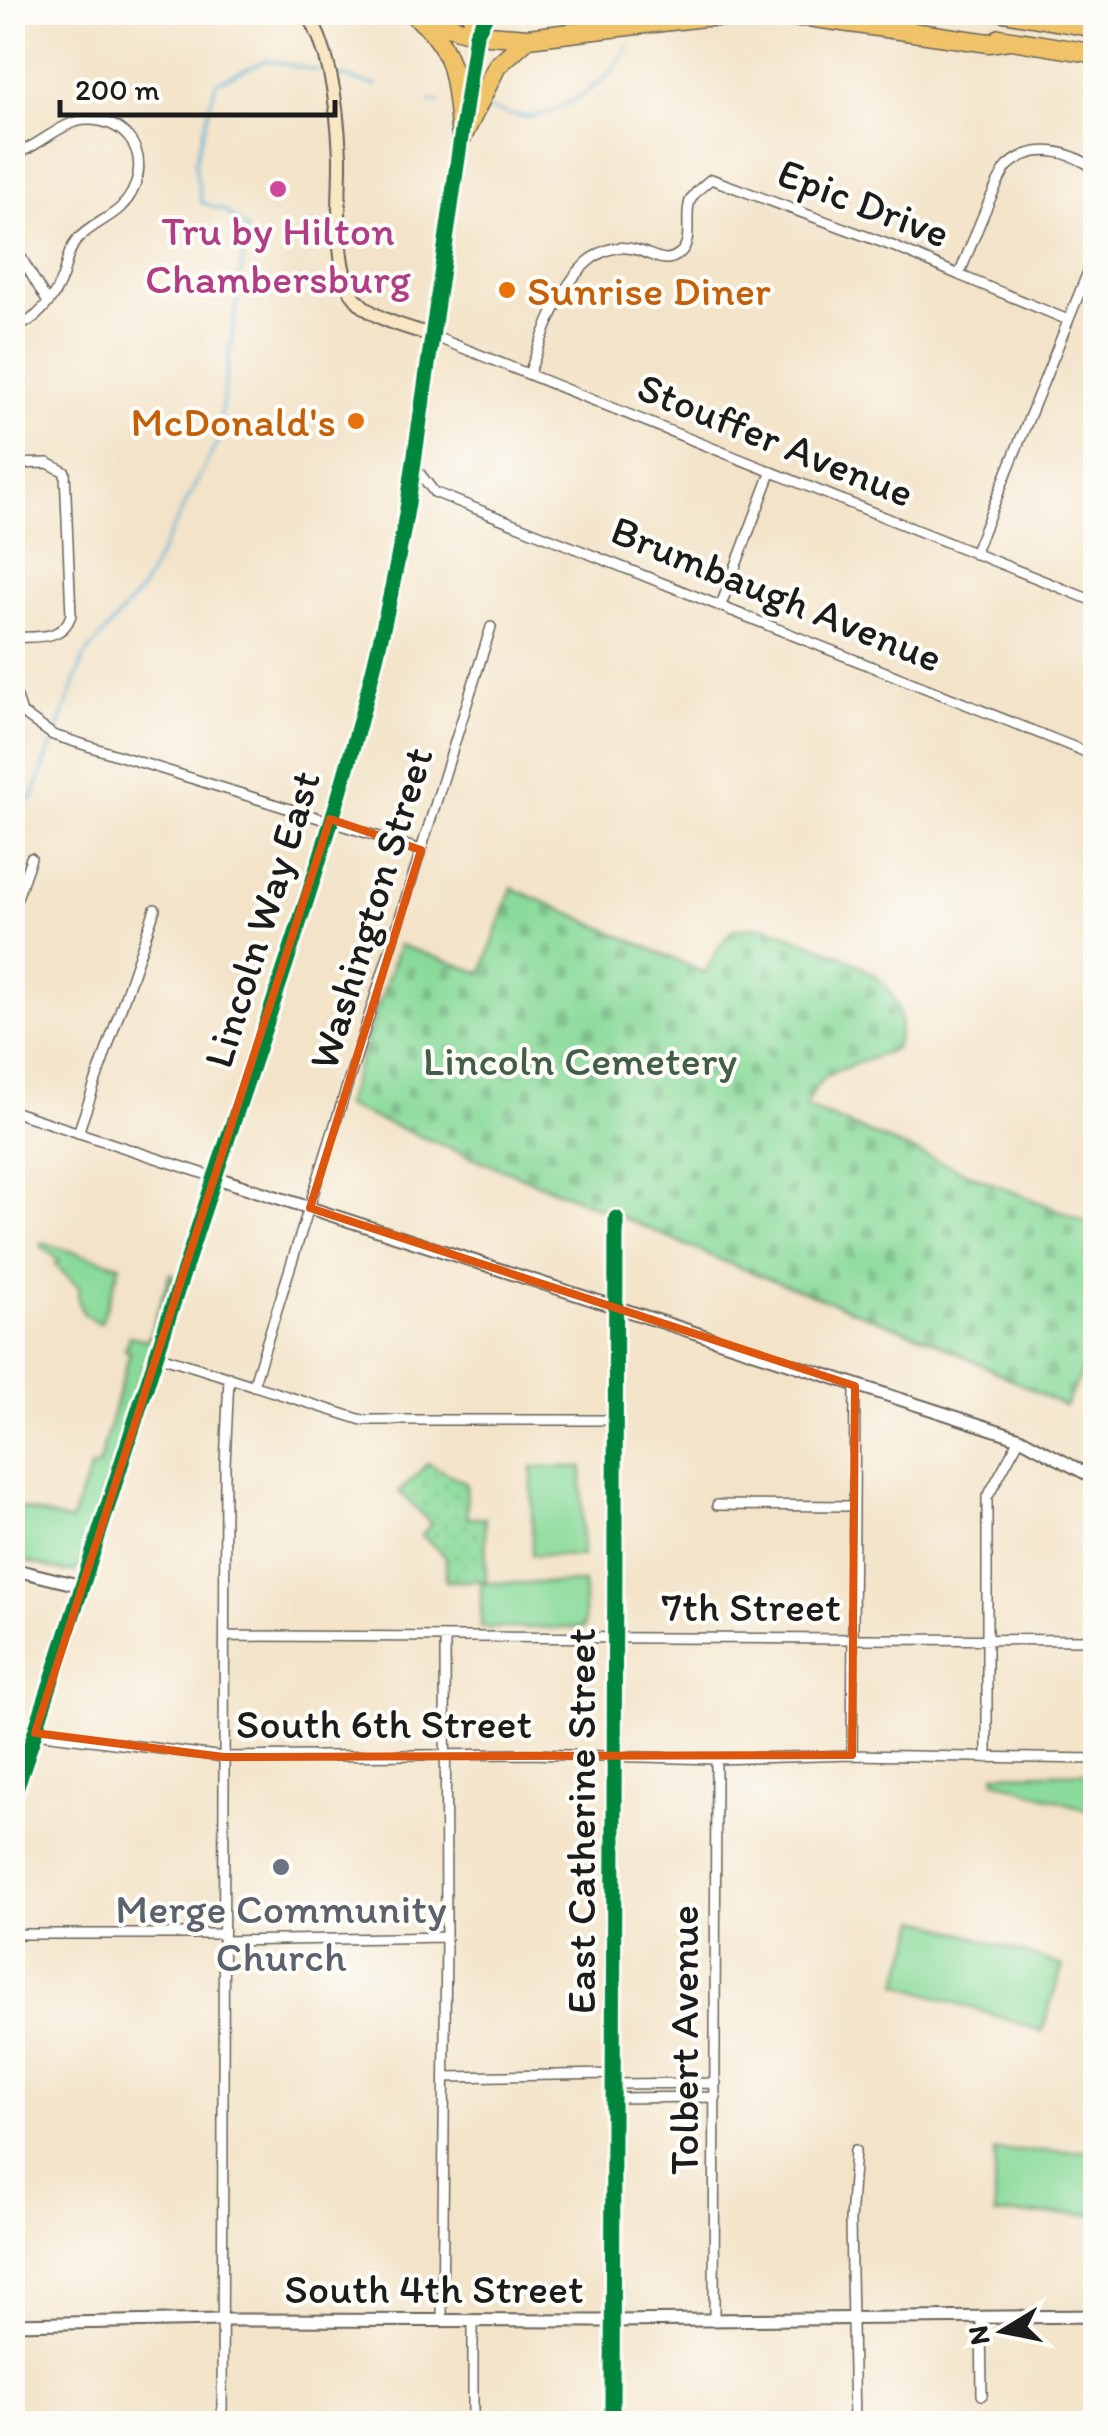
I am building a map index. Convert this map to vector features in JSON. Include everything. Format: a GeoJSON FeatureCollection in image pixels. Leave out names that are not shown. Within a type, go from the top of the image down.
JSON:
{"type":"FeatureCollection","features":[{"type":"Feature","properties":{"kind":"highway","name":"Lincoln Way East"},"geometry":{"type":"LineString","coordinates":[[469,12],[476,34]]}},
{"type":"Feature","properties":{"kind":"highway","name":"Lincoln Way East"},"geometry":{"type":"LineString","coordinates":[[12,1802],[330,819],[385,625],[414,466],[476,34],[488,12]]}},
{"type":"Feature","properties":{"kind":"highway"},"geometry":{"type":"LineString","coordinates":[[846,12],[1096,54]]}},
{"type":"Feature","properties":{"kind":"highway"},"geometry":{"type":"LineString","coordinates":[[1003,12],[1087,27]]}},
{"type":"Feature","properties":{"kind":"highway"},"geometry":{"type":"LineString","coordinates":[[1038,12],[1087,27]]}},
{"type":"Feature","properties":{"kind":"highway"},"geometry":{"type":"LineString","coordinates":[[412,15],[476,34],[528,38],[636,23],[737,15],[808,17],[989,43],[1009,40]]}},
{"type":"Feature","properties":{"kind":"highway"},"geometry":{"type":"LineString","coordinates":[[412,15],[436,34],[449,55],[461,138]]}},
{"type":"Feature","properties":{"kind":"highway"},"geometry":{"type":"LineString","coordinates":[[461,138],[496,66],[528,38]]}},
{"type":"Feature","properties":{"kind":"main road"},"geometry":{"type":"LineString","coordinates":[[308,12],[324,51],[337,128],[346,280],[358,302],[369,310],[434,336]]}},
{"type":"Feature","properties":{"kind":"street"},"geometry":{"type":"LineString","coordinates":[[12,155],[36,146],[69,124],[86,120],[116,127],[129,139],[137,154],[138,176],[132,193],[120,208],[75,242],[48,302],[31,321],[12,330]]}},
{"type":"Feature","properties":{"kind":"street","name":"Epic Drive"},"geometry":{"type":"LineString","coordinates":[[529,374],[555,305],[578,270],[613,250],[632,248],[662,260],[678,256],[686,245],[688,204],[696,190],[711,179],[959,274],[1006,168],[1024,156],[1045,150],[1066,154],[1096,170]]}},
{"type":"Feature","properties":{"kind":"street"},"geometry":{"type":"LineString","coordinates":[[12,242],[48,302]]}},
{"type":"Feature","properties":{"kind":"street"},"geometry":{"type":"LineString","coordinates":[[974,554],[1096,252]]}},
{"type":"Feature","properties":{"kind":"street"},"geometry":{"type":"LineString","coordinates":[[959,274],[1068,320]]}},
{"type":"Feature","properties":{"kind":"street","name":"Stouffer Avenue"},"geometry":{"type":"LineString","coordinates":[[434,336],[1096,602]]}},
{"type":"Feature","properties":{"kind":"street"},"geometry":{"type":"LineString","coordinates":[[12,464],[48,462],[64,472],[71,615],[67,627],[58,634],[12,638]]}},
{"type":"Feature","properties":{"kind":"street"},"geometry":{"type":"LineString","coordinates":[[408,502],[434,492],[414,466]]}},
{"type":"Feature","properties":{"kind":"street"},"geometry":{"type":"LineString","coordinates":[[721,605],[771,473]]}},
{"type":"Feature","properties":{"kind":"street","name":"Brumbaugh Avenue"},"geometry":{"type":"LineString","coordinates":[[434,492],[1093,755]]}},
{"type":"Feature","properties":{"kind":"street","name":"Washington Street"},"geometry":{"type":"LineString","coordinates":[[253,1386],[491,627]]}},
{"type":"Feature","properties":{"kind":"street"},"geometry":{"type":"LineString","coordinates":[[12,683],[22,713],[53,735],[421,850]]}},
{"type":"Feature","properties":{"kind":"street"},"geometry":{"type":"LineString","coordinates":[[1093,755],[1096,742]]}},
{"type":"Feature","properties":{"kind":"street"},"geometry":{"type":"LineString","coordinates":[[12,912],[30,858]]}},
{"type":"Feature","properties":{"kind":"street"},"geometry":{"type":"LineString","coordinates":[[78,1133],[155,909]]}},
{"type":"Feature","properties":{"kind":"street"},"geometry":{"type":"LineString","coordinates":[[12,1111],[1020,1438],[1096,1479]]}},
{"type":"Feature","properties":{"kind":"street","name":"East Catherine Street"},"geometry":{"type":"LineString","coordinates":[[612,2424],[616,1218]]}},
{"type":"Feature","properties":{"kind":"street"},"geometry":{"type":"LineString","coordinates":[[156,1355],[362,1420],[616,1420]]}},
{"type":"Feature","properties":{"kind":"street"},"geometry":{"type":"LineString","coordinates":[[222,2424],[225,1464],[229,1377]]}},
{"type":"Feature","properties":{"kind":"street"},"geometry":{"type":"LineString","coordinates":[[852,1755],[854,1386]]}},
{"type":"Feature","properties":{"kind":"street"},"geometry":{"type":"LineString","coordinates":[[987,1758],[987,1498],[1020,1438]]}},
{"type":"Feature","properties":{"kind":"street"},"geometry":{"type":"LineString","coordinates":[[717,1505],[854,1506]]}},
{"type":"Feature","properties":{"kind":"street"},"geometry":{"type":"LineString","coordinates":[[12,1569],[82,1586]]}},
{"type":"Feature","properties":{"kind":"street","name":"7th Street"},"geometry":{"type":"LineString","coordinates":[[226,1636],[1096,1640]]}},
{"type":"Feature","properties":{"kind":"street"},"geometry":{"type":"LineString","coordinates":[[442,2321],[445,1637]]}},
{"type":"Feature","properties":{"kind":"street","name":"South 6th Street"},"geometry":{"type":"LineString","coordinates":[[12,1725],[35,1732],[224,1758],[616,1755],[716,1759],[852,1755],[1096,1759]]}},
{"type":"Feature","properties":{"kind":"street","name":"Tolbert Avenue"},"geometry":{"type":"LineString","coordinates":[[714,2321],[716,1759]]}},
{"type":"Feature","properties":{"kind":"street"},"geometry":{"type":"LineString","coordinates":[[12,1934],[446,1937]]}},
{"type":"Feature","properties":{"kind":"street"},"geometry":{"type":"LineString","coordinates":[[444,2077],[716,2083]]}},
{"type":"Feature","properties":{"kind":"street"},"geometry":{"type":"LineString","coordinates":[[614,2098],[716,2097]]}},
{"type":"Feature","properties":{"kind":"street"},"geometry":{"type":"LineString","coordinates":[[854,2424],[850,2221],[855,2150]]}},
{"type":"Feature","properties":{"kind":"street","name":"South 4th Street"},"geometry":{"type":"LineString","coordinates":[[12,2324],[1096,2316]]}},
{"type":"Feature","properties":{"kind":"street"},"geometry":{"type":"LineString","coordinates":[[981,2317],[982,2395]]}},
{"type":"Feature","properties":{"kind":"street"},"geometry":{"type":"LineString","coordinates":[[472,2321],[474,2424]]}},
{"type":"Feature","properties":{"kind":"highlighted area"},"geometry":{"type":"Polygon","coordinates":[[[330,819],[421,850],[310,1208],[855,1386],[852,1755],[224,1757],[35,1733],[330,819]]]}},
{"type":"Feature","properties":{"kind":"green space","name":"Lincoln Cemetery"},"geometry":{"type":"Polygon","coordinates":[[[512,888],[705,973],[733,930],[760,927],[778,930],[840,955],[875,976],[889,990],[897,1007],[900,1026],[895,1048],[829,1075],[805,1107],[1095,1225],[1095,1346],[1065,1406],[929,1339],[725,1262],[344,1106],[399,945],[482,973],[512,888]]]}},
{"type":"Feature","properties":{"kind":"green space"},"geometry":{"type":"Polygon","coordinates":[[[42,1243],[120,1265],[101,1323],[82,1310],[79,1287],[55,1265],[59,1261],[42,1243]]]}},
{"type":"Feature","properties":{"kind":"green space"},"geometry":{"type":"Polygon","coordinates":[[[170,1273],[174,1275],[80,1566],[76,1571],[66,1572],[13,1558],[13,1506],[71,1522],[91,1467],[98,1467],[130,1352],[125,1350],[129,1336],[148,1340],[170,1273]]]}},
{"type":"Feature","properties":{"kind":"green space"},"geometry":{"type":"Polygon","coordinates":[[[428,1463],[466,1483],[467,1518],[485,1518],[486,1581],[446,1581],[446,1557],[422,1535],[431,1524],[400,1492],[428,1463]]]}},
{"type":"Feature","properties":{"kind":"green space"},"geometry":{"type":"Polygon","coordinates":[[[532,1467],[582,1467],[582,1556],[532,1555],[532,1467]]]}},
{"type":"Feature","properties":{"kind":"green space"},"geometry":{"type":"Polygon","coordinates":[[[481,1583],[584,1583],[584,1628],[481,1628],[481,1583]]]}},
{"type":"Feature","properties":{"kind":"green space"},"geometry":{"type":"Polygon","coordinates":[[[1095,1772],[1095,1812],[995,1780],[995,1774],[1095,1772]]]}},
{"type":"Feature","properties":{"kind":"green space"},"geometry":{"type":"Polygon","coordinates":[[[919,1919],[1063,1966],[1042,2031],[898,1984],[919,1919]]]}},
{"type":"Feature","properties":{"kind":"green space"},"geometry":{"type":"Polygon","coordinates":[[[995,2151],[1095,2151],[1095,2214],[995,2215],[995,2151]]]}},
{"type":"Feature","properties":{"kind":"waterway"},"geometry":{"type":"LineString","coordinates":[[486,109],[526,117],[554,110],[585,93],[612,71],[628,47]]}},
{"type":"Feature","properties":{"kind":"waterway"},"geometry":{"type":"LineString","coordinates":[[57,732],[84,657],[141,590],[217,443],[247,229],[225,211],[201,202],[195,163],[216,83],[266,60],[318,71]]}},
{"type":"Feature","properties":{"kind":"waterway"},"geometry":{"type":"LineString","coordinates":[[340,76],[377,86]]}},
{"type":"Feature","properties":{"kind":"waterway"},"geometry":{"type":"LineString","coordinates":[[429,101],[441,102]]}},
{"type":"Feature","properties":{"kind":"waterway"},"geometry":{"type":"LineString","coordinates":[[12,797],[32,799],[54,739]]}},
{"type":"Feature","properties":{"kind":"cycle path"},"geometry":{"type":"LineString","coordinates":[[12,1802],[325,843],[372,674],[408,503],[476,34],[488,12]]}},
{"type":"Feature","properties":{"kind":"cycle path"},"geometry":{"type":"LineString","coordinates":[[612,2424],[616,1218]]}},
{"type":"Feature","properties":{"kind":"place","name":"Tru by Hilton Chambersburg"},"geometry":{"type":"Point","coordinates":[278,189]}},
{"type":"Feature","properties":{"kind":"place","name":"Sunrise Diner"},"geometry":{"type":"Point","coordinates":[507,290]}},
{"type":"Feature","properties":{"kind":"place","name":"McDonald's"},"geometry":{"type":"Point","coordinates":[356,421]}},
{"type":"Feature","properties":{"kind":"place","name":"Merge Community Church"},"geometry":{"type":"Point","coordinates":[281,1867]}}]}
